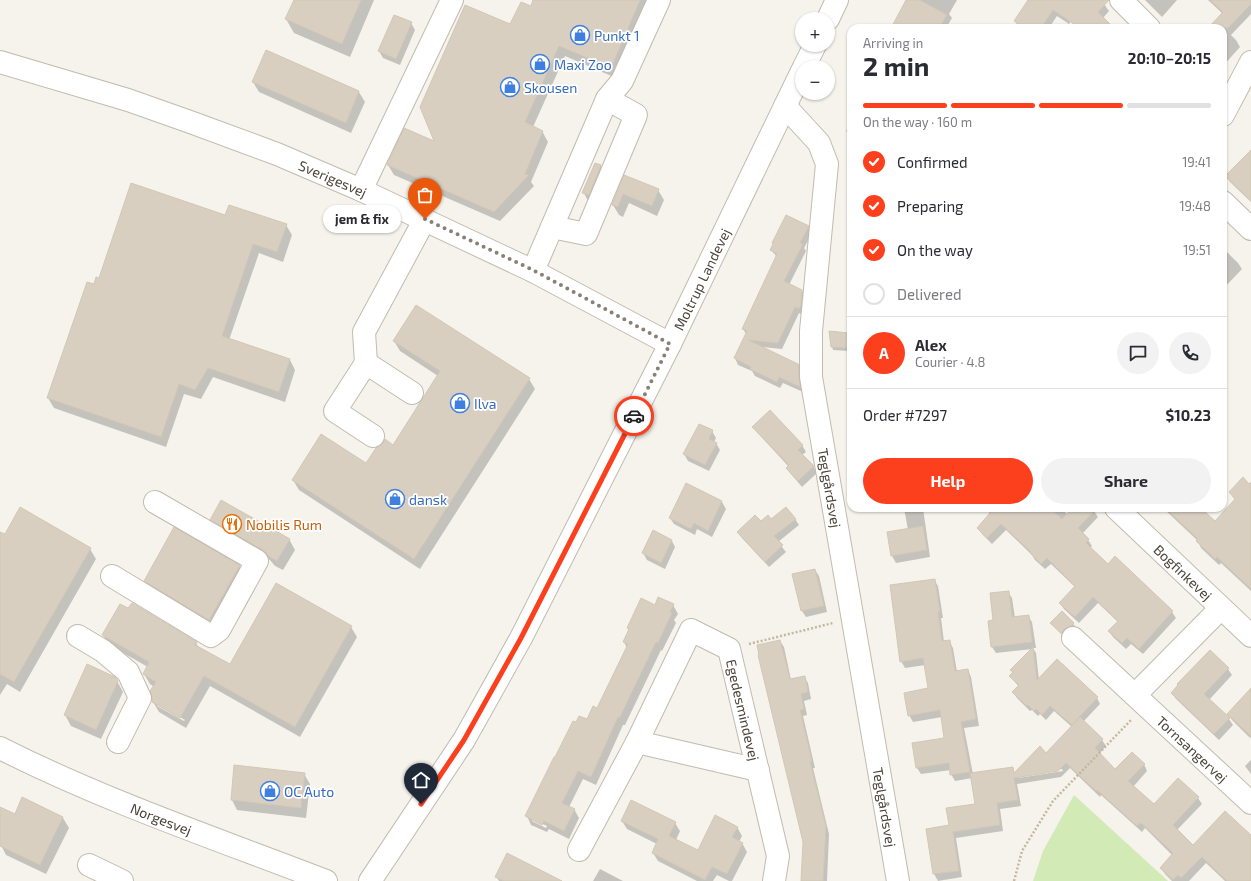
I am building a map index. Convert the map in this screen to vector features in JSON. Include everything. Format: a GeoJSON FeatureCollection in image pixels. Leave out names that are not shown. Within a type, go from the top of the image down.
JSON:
{"type":"FeatureCollection","features":[{"type":"Feature","properties":{"kind":"street"},"geometry":{"type":"LineString","coordinates":[[361,190],[452,0]]}},
{"type":"Feature","properties":{"kind":"street"},"geometry":{"type":"LineString","coordinates":[[533,270],[607,99],[622,81],[659,0]]}},
{"type":"Feature","properties":{"kind":"street"},"geometry":{"type":"LineString","coordinates":[[831,12],[837,0]]}},
{"type":"Feature","properties":{"kind":"street"},"geometry":{"type":"LineString","coordinates":[[1121,0],[1145,24]]}},
{"type":"Feature","properties":{"kind":"street","name":"Sverigesvej"},"geometry":{"type":"LineString","coordinates":[[0,62],[128,100],[277,154],[361,190],[533,270],[670,344]]}},
{"type":"Feature","properties":{"kind":"street"},"geometry":{"type":"LineString","coordinates":[[1227,104],[1251,62]]}},
{"type":"Feature","properties":{"kind":"street","name":"Moltrup Landevej"},"geometry":{"type":"LineString","coordinates":[[370,881],[464,740],[521,638],[670,344],[795,85]]}},
{"type":"Feature","properties":{"kind":"street"},"geometry":{"type":"LineString","coordinates":[[552,227],[586,234],[636,115],[607,99]]}},
{"type":"Feature","properties":{"kind":"street","name":"Teglgårdsvej"},"geometry":{"type":"LineString","coordinates":[[785,106],[820,143],[827,164],[811,331],[811,377],[898,881]]}},
{"type":"Feature","properties":{"kind":"street"},"geometry":{"type":"LineString","coordinates":[[1227,206],[1251,229]]}},
{"type":"Feature","properties":{"kind":"street"},"geometry":{"type":"LineString","coordinates":[[373,436],[335,411],[366,364],[364,332],[425,219]]}},
{"type":"Feature","properties":{"kind":"street"},"geometry":{"type":"LineString","coordinates":[[366,364],[412,393]]}},
{"type":"Feature","properties":{"kind":"street"},"geometry":{"type":"LineString","coordinates":[[112,576],[211,636],[219,630],[257,561],[155,502]]}},
{"type":"Feature","properties":{"kind":"street","name":"Bogfinkevej"},"geometry":{"type":"LineString","coordinates":[[1120,512],[1251,636]]}},
{"type":"Feature","properties":{"kind":"street"},"geometry":{"type":"LineString","coordinates":[[1140,700],[1221,608]]}},
{"type":"Feature","properties":{"kind":"street","name":"Egedesmindevej"},"geometry":{"type":"LineString","coordinates":[[579,850],[637,742],[691,630],[729,649],[778,856],[774,881]]}},
{"type":"Feature","properties":{"kind":"street"},"geometry":{"type":"LineString","coordinates":[[78,636],[103,651],[128,672],[140,698],[118,742]]}},
{"type":"Feature","properties":{"kind":"street","name":"Tornsangervej"},"geometry":{"type":"LineString","coordinates":[[1073,638],[1251,803]]}},
{"type":"Feature","properties":{"kind":"street","name":"Egedesmindevej"},"geometry":{"type":"LineString","coordinates":[[637,742],[758,770]]}},
{"type":"Feature","properties":{"kind":"street","name":"Norgesvej"},"geometry":{"type":"LineString","coordinates":[[0,748],[62,778],[117,801],[326,881]]}},
{"type":"Feature","properties":{"kind":"street"},"geometry":{"type":"LineString","coordinates":[[89,865],[122,881]]}},
{"type":"Feature","properties":{"kind":"path"},"geometry":{"type":"LineString","coordinates":[[729,649],[853,618]]}},
{"type":"Feature","properties":{"kind":"path"},"geometry":{"type":"LineString","coordinates":[[1014,881],[1022,851],[1054,801],[1140,700]]}},
{"type":"Feature","properties":{"kind":"green space"},"geometry":{"type":"Polygon","coordinates":[[[1074,795],[1168,881],[1033,881],[1043,851],[1074,795]]]}},
{"type":"Feature","properties":{"kind":"building"},"geometry":{"type":"Polygon","coordinates":[[[294,0],[361,0],[342,44],[285,19],[294,0]]]}},
{"type":"Feature","properties":{"kind":"building"},"geometry":{"type":"Polygon","coordinates":[[[533,0],[640,0],[611,68],[559,46],[525,122],[543,131],[525,174],[529,175],[494,212],[387,165],[404,128],[434,141],[420,107],[465,5],[510,24],[521,2],[531,6],[533,0]]]}},
{"type":"Feature","properties":{"kind":"building"},"geometry":{"type":"Polygon","coordinates":[[[906,0],[920,0],[947,15],[941,24],[893,24],[906,0]]]}},
{"type":"Feature","properties":{"kind":"building"},"geometry":{"type":"Polygon","coordinates":[[[1028,0],[1109,0],[1098,12],[1110,24],[1074,24],[1053,10],[1044,24],[1019,24],[1014,21],[1028,0]]]}},
{"type":"Feature","properties":{"kind":"building"},"geometry":{"type":"Polygon","coordinates":[[[1210,0],[1251,0],[1251,4],[1228,28],[1227,24],[1212,24],[1223,12],[1210,0]]]}},
{"type":"Feature","properties":{"kind":"building"},"geometry":{"type":"Polygon","coordinates":[[[394,15],[412,22],[396,59],[378,51],[394,15]]]}},
{"type":"Feature","properties":{"kind":"building"},"geometry":{"type":"Polygon","coordinates":[[[266,50],[359,91],[346,123],[252,82],[266,50]]]}},
{"type":"Feature","properties":{"kind":"building"},"geometry":{"type":"Polygon","coordinates":[[[1251,150],[1251,201],[1227,178],[1227,174],[1251,150]]]}},
{"type":"Feature","properties":{"kind":"building"},"geometry":{"type":"Polygon","coordinates":[[[595,163],[601,165],[589,195],[582,193],[595,163]]]}},
{"type":"Feature","properties":{"kind":"building"},"geometry":{"type":"Polygon","coordinates":[[[624,175],[659,189],[652,206],[623,194],[618,207],[612,205],[624,175]]]}},
{"type":"Feature","properties":{"kind":"building"},"geometry":{"type":"Polygon","coordinates":[[[131,183],[225,215],[229,205],[287,224],[277,252],[253,244],[222,336],[290,359],[279,392],[208,368],[195,390],[179,384],[161,437],[47,398],[87,282],[94,284],[96,277],[99,278],[131,183]]]}},
{"type":"Feature","properties":{"kind":"building"},"geometry":{"type":"Polygon","coordinates":[[[786,215],[809,226],[800,243],[803,244],[784,281],[802,290],[801,305],[799,309],[795,307],[778,343],[748,340],[798,364],[800,387],[779,377],[777,382],[750,369],[751,367],[734,358],[747,331],[742,329],[777,254],[770,250],[786,215]]]}},
{"type":"Feature","properties":{"kind":"building"},"geometry":{"type":"Polygon","coordinates":[[[416,305],[530,378],[414,559],[292,480],[321,434],[366,463],[376,448],[383,443],[385,439],[393,445],[440,371],[393,341],[416,305]]]}},
{"type":"Feature","properties":{"kind":"building"},"geometry":{"type":"Polygon","coordinates":[[[829,331],[847,333],[847,348],[831,347],[829,331]]]}},
{"type":"Feature","properties":{"kind":"building"},"geometry":{"type":"Polygon","coordinates":[[[770,410],[803,445],[798,450],[814,466],[798,481],[786,468],[789,465],[752,427],[770,410]]]}},
{"type":"Feature","properties":{"kind":"building"},"geometry":{"type":"Polygon","coordinates":[[[699,424],[713,430],[709,439],[717,443],[705,465],[683,454],[699,424]]]}},
{"type":"Feature","properties":{"kind":"building"},"geometry":{"type":"Polygon","coordinates":[[[1243,477],[1249,484],[1251,482],[1251,589],[1217,557],[1215,559],[1196,541],[1198,539],[1169,512],[1205,512],[1215,521],[1223,512],[1227,512],[1227,508],[1235,499],[1229,492],[1243,477]]]}},
{"type":"Feature","properties":{"kind":"building"},"geometry":{"type":"Polygon","coordinates":[[[686,483],[722,501],[708,531],[694,523],[691,529],[669,518],[686,483]]]}},
{"type":"Feature","properties":{"kind":"building"},"geometry":{"type":"Polygon","coordinates":[[[221,500],[290,539],[277,561],[268,556],[263,550],[210,520],[221,500]]]}},
{"type":"Feature","properties":{"kind":"building"},"geometry":{"type":"Polygon","coordinates":[[[20,507],[91,548],[14,682],[0,674],[0,532],[5,534],[20,507]]]}},
{"type":"Feature","properties":{"kind":"building"},"geometry":{"type":"Polygon","coordinates":[[[786,507],[796,519],[774,536],[783,545],[765,562],[737,532],[755,515],[761,521],[768,515],[771,519],[786,507]]]}},
{"type":"Feature","properties":{"kind":"building"},"geometry":{"type":"Polygon","coordinates":[[[989,512],[1054,512],[1062,519],[1069,512],[1093,512],[1078,528],[1089,539],[1086,543],[1108,564],[1115,556],[1173,611],[1139,649],[1127,638],[1122,643],[1108,631],[1118,621],[1093,597],[1075,617],[1059,603],[1075,586],[1047,558],[1041,564],[1030,553],[1031,552],[1001,524],[987,538],[977,528],[990,513],[989,512]]]}},
{"type":"Feature","properties":{"kind":"building"},"geometry":{"type":"Polygon","coordinates":[[[923,526],[927,550],[891,556],[887,532],[923,526]]]}},
{"type":"Feature","properties":{"kind":"building"},"geometry":{"type":"Polygon","coordinates":[[[174,527],[240,565],[209,620],[144,581],[174,527]]]}},
{"type":"Feature","properties":{"kind":"building"},"geometry":{"type":"Polygon","coordinates":[[[653,530],[672,540],[661,563],[642,553],[653,530]]]}},
{"type":"Feature","properties":{"kind":"building"},"geometry":{"type":"Polygon","coordinates":[[[815,569],[824,606],[801,611],[792,574],[815,569]]]}},
{"type":"Feature","properties":{"kind":"building"},"geometry":{"type":"Polygon","coordinates":[[[935,579],[940,612],[938,612],[942,641],[950,640],[955,671],[968,669],[976,719],[961,722],[970,772],[950,775],[949,763],[916,768],[912,743],[944,738],[940,710],[908,716],[904,693],[928,688],[923,658],[900,662],[890,585],[935,579]]]}},
{"type":"Feature","properties":{"kind":"building"},"geometry":{"type":"Polygon","coordinates":[[[276,583],[352,626],[295,727],[204,676],[180,718],[152,702],[150,691],[156,682],[143,674],[149,662],[102,635],[120,604],[128,608],[132,603],[197,642],[195,645],[230,664],[276,583]]]}},
{"type":"Feature","properties":{"kind":"building"},"geometry":{"type":"Polygon","coordinates":[[[1009,591],[1012,617],[1029,615],[1032,642],[991,647],[988,621],[993,620],[990,593],[1009,591]]]}},
{"type":"Feature","properties":{"kind":"building"},"geometry":{"type":"Polygon","coordinates":[[[658,597],[674,604],[670,612],[672,613],[658,643],[656,642],[620,717],[618,717],[591,777],[578,771],[562,803],[575,809],[564,831],[544,821],[542,825],[525,816],[573,721],[576,722],[579,716],[587,719],[593,706],[597,708],[628,644],[623,642],[629,629],[627,628],[641,598],[655,605],[658,597]]]}},
{"type":"Feature","properties":{"kind":"building"},"geometry":{"type":"Polygon","coordinates":[[[1062,611],[1074,623],[1064,629],[1062,634],[1050,623],[1062,611]]]}},
{"type":"Feature","properties":{"kind":"building"},"geometry":{"type":"Polygon","coordinates":[[[780,640],[790,679],[805,676],[808,692],[801,694],[804,709],[800,710],[812,761],[810,762],[826,826],[823,881],[801,881],[803,842],[758,655],[757,645],[780,640]]]}},
{"type":"Feature","properties":{"kind":"building"},"geometry":{"type":"Polygon","coordinates":[[[1033,647],[1037,680],[1057,659],[1098,697],[1072,725],[1050,706],[1042,715],[1036,709],[1034,711],[1012,692],[1019,685],[1009,676],[1013,672],[1010,670],[1033,647]]]}},
{"type":"Feature","properties":{"kind":"building"},"geometry":{"type":"Polygon","coordinates":[[[1210,650],[1229,668],[1204,694],[1230,718],[1214,734],[1171,693],[1178,685],[1177,684],[1210,650]]]}},
{"type":"Feature","properties":{"kind":"building"},"geometry":{"type":"Polygon","coordinates":[[[87,664],[115,677],[118,681],[96,730],[64,715],[87,664]]]}},
{"type":"Feature","properties":{"kind":"building"},"geometry":{"type":"Polygon","coordinates":[[[1251,688],[1251,736],[1227,714],[1251,688]]]}},
{"type":"Feature","properties":{"kind":"building"},"geometry":{"type":"Polygon","coordinates":[[[1080,717],[1103,739],[1095,748],[1115,769],[1132,752],[1145,764],[1128,781],[1154,804],[1178,778],[1199,797],[1173,825],[1193,845],[1225,811],[1251,835],[1251,881],[1227,881],[1202,857],[1181,878],[1178,875],[1173,880],[1160,868],[1173,853],[1141,823],[1137,826],[1066,763],[1058,771],[1014,778],[1018,800],[997,803],[1000,825],[953,832],[959,871],[933,874],[926,829],[949,825],[946,808],[975,804],[970,773],[1013,767],[1014,773],[1040,746],[1046,753],[1080,717]]]}},
{"type":"Feature","properties":{"kind":"building"},"geometry":{"type":"Polygon","coordinates":[[[234,765],[305,773],[301,808],[231,800],[234,765]]]}},
{"type":"Feature","properties":{"kind":"building"},"geometry":{"type":"Polygon","coordinates":[[[22,797],[63,817],[40,865],[0,846],[0,807],[15,814],[22,797]]]}},
{"type":"Feature","properties":{"kind":"building"},"geometry":{"type":"Polygon","coordinates":[[[631,800],[676,822],[669,836],[698,850],[715,815],[738,827],[732,837],[743,843],[727,874],[712,867],[705,880],[652,853],[658,839],[621,821],[631,800]]]}},
{"type":"Feature","properties":{"kind":"building"},"geometry":{"type":"Polygon","coordinates":[[[507,853],[562,881],[504,881],[495,877],[507,853]]]}},
{"type":"Feature","properties":{"kind":"way so far"},"geometry":{"type":"LineString","coordinates":[[425,219],[533,270],[670,344],[634,416]]}},
{"type":"Feature","properties":{"kind":"place","name":"Punkt 1"},"geometry":{"type":"Point","coordinates":[580,35]}},
{"type":"Feature","properties":{"kind":"place","name":"Maxi Zoo"},"geometry":{"type":"Point","coordinates":[540,64]}},
{"type":"Feature","properties":{"kind":"place","name":"Skousen"},"geometry":{"type":"Point","coordinates":[510,87]}},
{"type":"Feature","properties":{"kind":"place","name":"jem & fix"},"geometry":{"type":"Point","coordinates":[425,219]}},
{"type":"Feature","properties":{"kind":"place","name":"Ilva"},"geometry":{"type":"Point","coordinates":[460,403]}},
{"type":"Feature","properties":{"kind":"place","name":"dansk"},"geometry":{"type":"Point","coordinates":[395,499]}},
{"type":"Feature","properties":{"kind":"place","name":"Nobilis Rum"},"geometry":{"type":"Point","coordinates":[232,524]}},
{"type":"Feature","properties":{"kind":"place","name":"OC Auto"},"geometry":{"type":"Point","coordinates":[270,791]}},
{"type":"Feature","properties":{"kind":"route"},"geometry":{"type":"LineString","coordinates":[[421,804],[464,740],[521,638],[634,416]]}}]}
